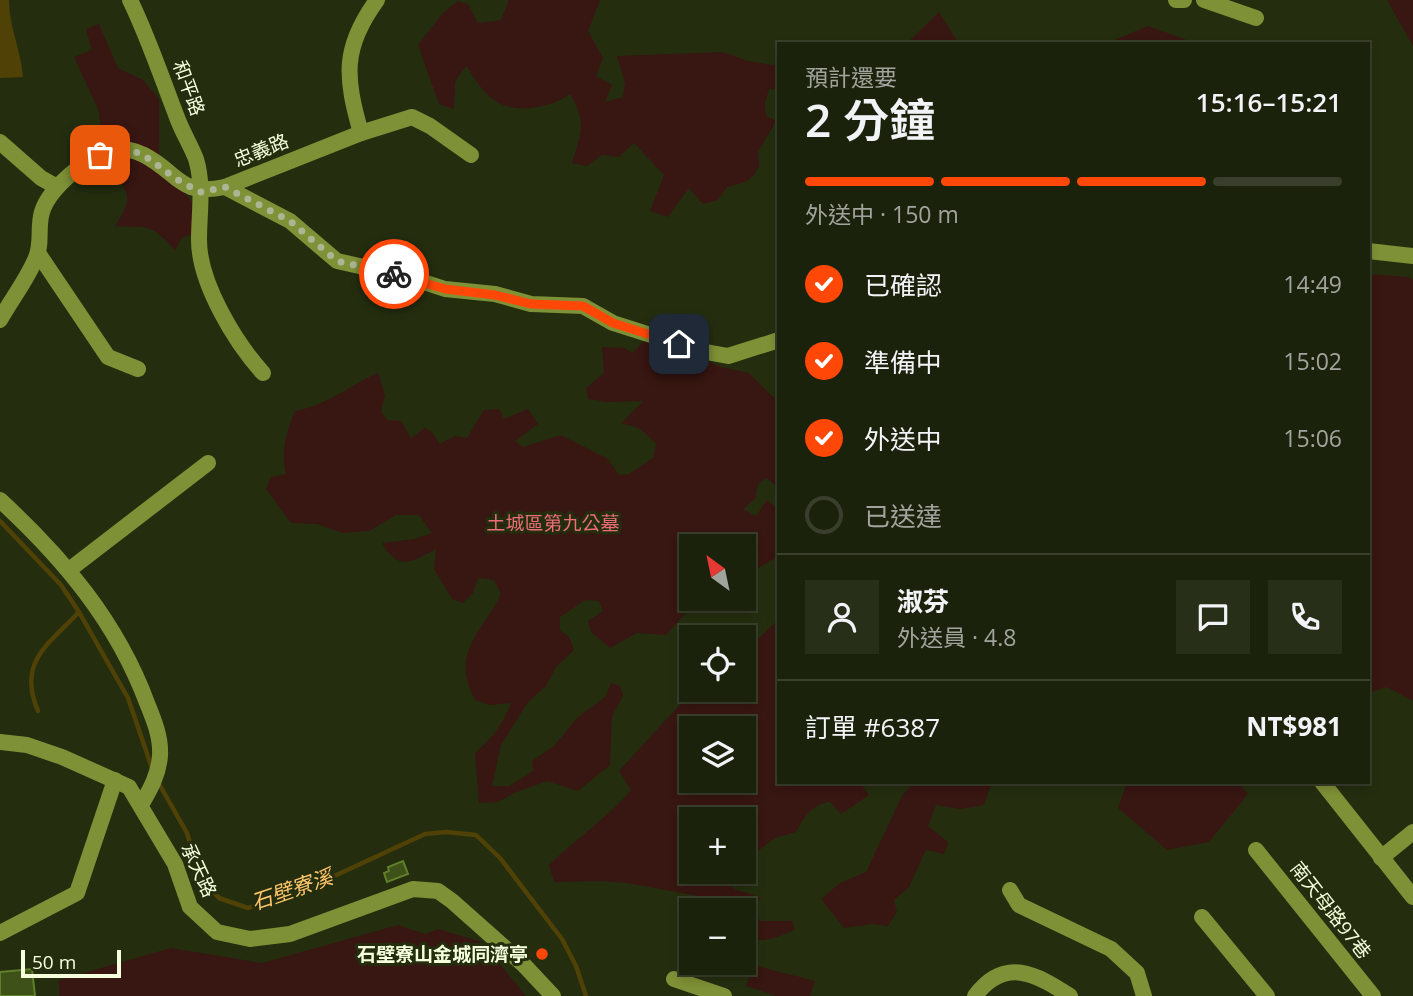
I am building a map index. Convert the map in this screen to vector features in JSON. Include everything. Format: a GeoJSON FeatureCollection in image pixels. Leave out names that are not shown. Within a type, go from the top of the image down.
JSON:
{"type":"FeatureCollection","features":[{"type":"Feature","properties":{"kind":"street","name":"和平路"},"geometry":{"type":"LineString","coordinates":[[130,0],[150,42],[178,121],[196,160],[201,192],[199,243],[210,288],[244,351],[263,373]]}},
{"type":"Feature","properties":{"kind":"street"},"geometry":{"type":"LineString","coordinates":[[361,133],[352,101],[351,51],[355,34],[377,0]]}},
{"type":"Feature","properties":{"kind":"street"},"geometry":{"type":"LineString","coordinates":[[1176,0],[1184,0]]}},
{"type":"Feature","properties":{"kind":"street"},"geometry":{"type":"LineString","coordinates":[[1204,0],[1256,18]]}},
{"type":"Feature","properties":{"kind":"street","name":"忠義路"},"geometry":{"type":"LineString","coordinates":[[201,192],[225,187],[361,133],[412,117],[471,155]]}},
{"type":"Feature","properties":{"kind":"street"},"geometry":{"type":"LineString","coordinates":[[0,142],[41,178],[57,187]]}},
{"type":"Feature","properties":{"kind":"street"},"geometry":{"type":"LineString","coordinates":[[0,320],[38,253],[42,210],[57,187],[84,166],[114,149],[130,150],[146,156],[173,177],[201,192]]}},
{"type":"Feature","properties":{"kind":"street"},"geometry":{"type":"LineString","coordinates":[[225,187],[290,221],[337,261],[408,277],[445,289],[495,295],[531,304],[583,306],[613,323],[714,354],[728,356],[777,341]]}},
{"type":"Feature","properties":{"kind":"street"},"geometry":{"type":"LineString","coordinates":[[1370,251],[1413,256]]}},
{"type":"Feature","properties":{"kind":"street"},"geometry":{"type":"LineString","coordinates":[[38,253],[108,358],[138,369]]}},
{"type":"Feature","properties":{"kind":"street"},"geometry":{"type":"LineString","coordinates":[[69,570],[208,463]]}},
{"type":"Feature","properties":{"kind":"street"},"geometry":{"type":"LineString","coordinates":[[0,500],[77,578],[135,669],[157,729],[160,756],[154,783],[141,805]]}},
{"type":"Feature","properties":{"kind":"street","name":"承天路"},"geometry":{"type":"LineString","coordinates":[[0,742],[27,745],[129,787],[175,864],[190,907],[217,932],[250,939],[290,934],[412,889],[428,888],[452,901],[524,965],[553,996]]}},
{"type":"Feature","properties":{"kind":"street"},"geometry":{"type":"LineString","coordinates":[[0,933],[77,893],[115,780]]}},
{"type":"Feature","properties":{"kind":"street"},"geometry":{"type":"LineString","coordinates":[[1324,784],[1413,897]]}},
{"type":"Feature","properties":{"kind":"street"},"geometry":{"type":"LineString","coordinates":[[1381,858],[1413,832]]}},
{"type":"Feature","properties":{"kind":"street","name":"南天母路97巷"},"geometry":{"type":"LineString","coordinates":[[1256,849],[1373,996]]}},
{"type":"Feature","properties":{"kind":"street"},"geometry":{"type":"LineString","coordinates":[[1010,890],[1018,905],[1111,949],[1137,972],[1144,996]]}},
{"type":"Feature","properties":{"kind":"street"},"geometry":{"type":"LineString","coordinates":[[1202,917],[1267,996]]}},
{"type":"Feature","properties":{"kind":"street"},"geometry":{"type":"LineString","coordinates":[[975,996],[984,984],[998,975],[1015,972],[1030,973],[1070,996]]}},
{"type":"Feature","properties":{"kind":"street"},"geometry":{"type":"LineString","coordinates":[[674,979],[724,996]]}},
{"type":"Feature","properties":{"kind":"green space"},"geometry":{"type":"Polygon","coordinates":[[[509,0],[600,0],[588,31],[603,58],[596,76],[612,85],[605,102],[623,97],[625,83],[617,56],[723,52],[748,61],[777,66],[777,90],[769,89],[765,103],[766,116],[776,121],[758,152],[759,166],[754,175],[746,182],[727,187],[718,200],[703,204],[689,188],[668,217],[650,211],[664,175],[634,143],[619,157],[602,155],[587,166],[572,163],[581,128],[579,113],[570,94],[541,106],[507,106],[491,98],[466,66],[455,82],[454,109],[439,104],[418,45],[442,14],[458,1],[468,4],[478,23],[501,20],[509,0]]]}},
{"type":"Feature","properties":{"kind":"green space"},"geometry":{"type":"Polygon","coordinates":[[[1387,0],[1413,0],[1413,46],[1387,0]]]}},
{"type":"Feature","properties":{"kind":"green space"},"geometry":{"type":"Polygon","coordinates":[[[939,12],[958,42],[908,42],[939,12]]]}},
{"type":"Feature","properties":{"kind":"green space"},"geometry":{"type":"Polygon","coordinates":[[[99,24],[118,68],[143,80],[159,99],[159,153],[163,169],[182,188],[199,213],[202,232],[183,237],[175,250],[159,234],[148,228],[115,226],[127,202],[118,177],[129,163],[104,149],[98,109],[74,57],[92,50],[86,29],[99,24]]]}},
{"type":"Feature","properties":{"kind":"green space"},"geometry":{"type":"Polygon","coordinates":[[[1148,26],[1192,42],[1110,42],[1148,26]]]}},
{"type":"Feature","properties":{"kind":"green space"},"geometry":{"type":"Polygon","coordinates":[[[1370,274],[1409,277],[1413,280],[1413,701],[1386,687],[1370,693],[1370,274]]]}},
{"type":"Feature","properties":{"kind":"green space","name":"土城區第九公墓"},"geometry":{"type":"Polygon","coordinates":[[[647,338],[693,353],[721,367],[749,373],[777,398],[777,487],[767,478],[758,484],[755,499],[743,509],[756,516],[767,500],[777,508],[777,557],[756,569],[756,534],[679,534],[679,611],[687,611],[666,635],[637,633],[610,648],[591,632],[588,621],[603,611],[599,601],[585,600],[560,617],[560,630],[569,637],[574,650],[556,667],[546,686],[528,702],[501,745],[492,786],[509,786],[533,771],[532,761],[554,746],[577,718],[605,697],[611,683],[620,686],[623,696],[612,716],[610,765],[578,791],[547,781],[498,802],[479,803],[475,753],[496,731],[511,703],[490,705],[475,700],[468,684],[466,669],[471,644],[501,594],[494,580],[478,578],[473,593],[463,603],[452,599],[434,569],[436,549],[406,562],[394,558],[382,543],[414,539],[432,533],[419,515],[396,515],[369,531],[343,533],[317,524],[291,523],[266,489],[271,477],[286,474],[285,442],[295,411],[328,400],[378,373],[385,395],[381,411],[387,420],[401,421],[411,438],[425,428],[432,432],[440,444],[455,436],[467,438],[484,410],[499,409],[504,419],[528,409],[538,424],[515,441],[523,447],[561,435],[608,459],[619,475],[629,474],[653,458],[656,444],[641,430],[621,424],[643,401],[607,402],[588,399],[586,388],[604,373],[602,347],[625,348],[632,353],[647,338]]]}},
{"type":"Feature","properties":{"kind":"green space"},"geometry":{"type":"Polygon","coordinates":[[[777,621],[777,784],[861,784],[869,795],[841,814],[830,802],[819,805],[806,816],[796,832],[775,838],[756,852],[756,807],[679,807],[679,884],[730,884],[734,889],[760,897],[756,908],[756,898],[709,898],[627,883],[554,882],[549,865],[631,790],[619,771],[682,702],[756,702],[756,642],[777,621]]]}},
{"type":"Feature","properties":{"kind":"green space"},"geometry":{"type":"Polygon","coordinates":[[[912,784],[991,784],[984,805],[960,809],[936,805],[928,826],[948,842],[944,854],[926,850],[909,887],[894,900],[897,912],[888,926],[873,924],[844,928],[821,899],[840,883],[866,872],[902,796],[912,784]]]}},
{"type":"Feature","properties":{"kind":"green space"},"geometry":{"type":"Polygon","coordinates":[[[1126,784],[1240,784],[1248,794],[1209,842],[1167,850],[1118,808],[1126,784]]]}},
{"type":"Feature","properties":{"kind":"green space"},"geometry":{"type":"Polygon","coordinates":[[[756,916],[760,921],[793,921],[794,930],[769,939],[756,940],[756,916]]]}},
{"type":"Feature","properties":{"kind":"green space"},"geometry":{"type":"Polygon","coordinates":[[[398,925],[425,934],[438,929],[482,942],[526,996],[59,996],[59,980],[171,948],[262,963],[398,925]]]}},
{"type":"Feature","properties":{"kind":"green space"},"geometry":{"type":"Polygon","coordinates":[[[756,966],[815,981],[810,996],[777,996],[746,986],[750,975],[756,975],[756,966]]]}},
{"type":"Feature","properties":{"kind":"shaded area"},"geometry":{"type":"Polygon","coordinates":[[[0,0],[9,0],[23,77],[0,78],[0,0]]]}},
{"type":"Feature","properties":{"kind":"building"},"geometry":{"type":"Polygon","coordinates":[[[403,861],[408,874],[387,882],[384,873],[389,871],[388,867],[403,861]]]}},
{"type":"Feature","properties":{"kind":"building"},"geometry":{"type":"Polygon","coordinates":[[[32,969],[35,996],[0,996],[0,972],[32,969]]]}},
{"type":"Feature","properties":{"kind":"waterway","name":"石壁寮溪"},"geometry":{"type":"LineString","coordinates":[[0,521],[61,585],[79,612],[128,698],[153,771]]}},
{"type":"Feature","properties":{"kind":"waterway"},"geometry":{"type":"LineString","coordinates":[[38,711],[32,694],[34,667],[47,645],[79,612]]}},
{"type":"Feature","properties":{"kind":"waterway","name":"石壁寮溪"},"geometry":{"type":"LineString","coordinates":[[158,782],[187,833],[200,876],[219,898],[248,908],[317,884],[425,834],[446,832],[476,835],[500,858],[562,939],[576,966],[586,996]]}},
{"type":"Feature","properties":{"kind":"way so far"},"geometry":{"type":"LineString","coordinates":[[100,155],[114,149],[130,150],[146,156],[173,177],[201,192],[225,187],[290,221],[337,261],[394,274]]}},
{"type":"Feature","properties":{"kind":"place","name":"石壁寮山金城同濟亭"},"geometry":{"type":"Point","coordinates":[542,954]}},
{"type":"Feature","properties":{"kind":"route"},"geometry":{"type":"LineString","coordinates":[[394,274],[445,289],[495,295],[531,304],[561,303],[583,306],[613,323],[679,344]]}}]}
